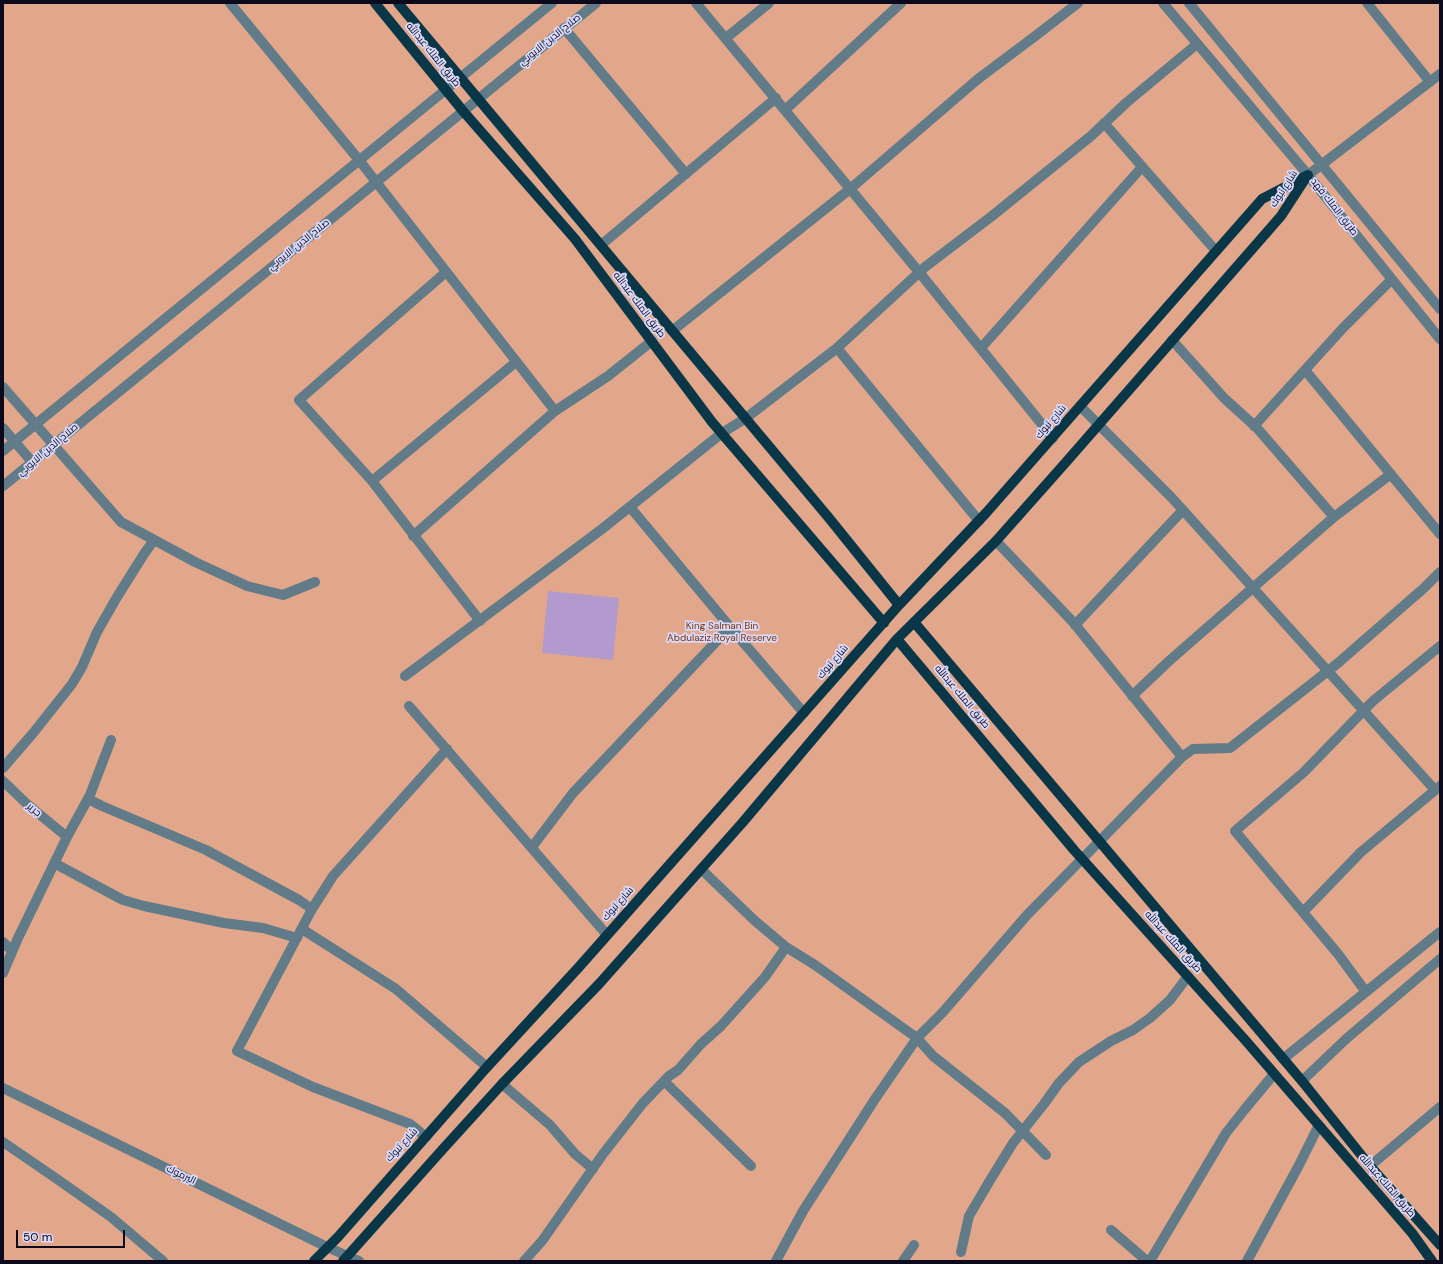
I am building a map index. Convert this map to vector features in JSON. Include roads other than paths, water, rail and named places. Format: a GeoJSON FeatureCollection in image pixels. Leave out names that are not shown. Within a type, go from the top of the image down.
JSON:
{"type":"FeatureCollection","features":[{"type":"Feature","properties":{"kind":"main road","name":"طريق الملك عبدالله"},"geometry":{"type":"LineString","coordinates":[[375,3],[445,90],[575,239],[722,433],[884,623]]}},
{"type":"Feature","properties":{"kind":"main road","name":"طريق الملك عبدالله"},"geometry":{"type":"LineString","coordinates":[[398,3],[746,418],[899,604]]}},
{"type":"Feature","properties":{"kind":"main road","name":"شارع تبوك"},"geometry":{"type":"LineString","coordinates":[[314,1261],[607,935],[884,623],[899,604],[979,521],[1262,198],[1308,175]]}},
{"type":"Feature","properties":{"kind":"main road","name":"شارع تبوك"},"geometry":{"type":"LineString","coordinates":[[346,1258],[406,1189],[502,1084],[599,984],[743,822],[897,639],[996,542],[1281,216],[1308,175]]}},
{"type":"Feature","properties":{"kind":"main road","name":"طريق الملك عبدالله"},"geometry":{"type":"LineString","coordinates":[[914,622],[1302,1081],[1370,1166],[1440,1245]]}},
{"type":"Feature","properties":{"kind":"main road","name":"طريق الملك عبدالله"},"geometry":{"type":"LineString","coordinates":[[897,639],[1082,858],[1188,976],[1412,1233],[1432,1261]]}},
{"type":"Feature","properties":{"kind":"street"},"geometry":{"type":"LineString","coordinates":[[230,3],[359,160],[555,411]]}},
{"type":"Feature","properties":{"kind":"street"},"geometry":{"type":"LineString","coordinates":[[3,451],[552,3]]}},
{"type":"Feature","properties":{"kind":"street","name":"صلاح الدين الايوبي"},"geometry":{"type":"LineString","coordinates":[[3,486],[596,3]]}},
{"type":"Feature","properties":{"kind":"street"},"geometry":{"type":"LineString","coordinates":[[696,3],[919,272],[1053,438]]}},
{"type":"Feature","properties":{"kind":"street"},"geometry":{"type":"LineString","coordinates":[[726,38],[769,3]]}},
{"type":"Feature","properties":{"kind":"street"},"geometry":{"type":"LineString","coordinates":[[785,110],[901,3]]}},
{"type":"Feature","properties":{"kind":"street"},"geometry":{"type":"LineString","coordinates":[[672,330],[850,189],[978,79],[1078,3]]}},
{"type":"Feature","properties":{"kind":"street","name":"طريق الملك فهد"},"geometry":{"type":"LineString","coordinates":[[1163,3],[1308,175],[1440,339]]}},
{"type":"Feature","properties":{"kind":"street","name":"طريق الملك فهد"},"geometry":{"type":"LineString","coordinates":[[1189,3],[1440,309]]}},
{"type":"Feature","properties":{"kind":"street"},"geometry":{"type":"LineString","coordinates":[[1367,3],[1430,82]]}},
{"type":"Feature","properties":{"kind":"street"},"geometry":{"type":"LineString","coordinates":[[564,28],[686,174]]}},
{"type":"Feature","properties":{"kind":"street"},"geometry":{"type":"LineString","coordinates":[[406,676],[630,507],[722,433],[746,418],[837,348],[919,272],[992,216],[1091,136],[1126,103],[1197,44]]}},
{"type":"Feature","properties":{"kind":"street"},"geometry":{"type":"LineString","coordinates":[[1308,175],[1440,74]]}},
{"type":"Feature","properties":{"kind":"street"},"geometry":{"type":"LineString","coordinates":[[601,245],[776,98]]}},
{"type":"Feature","properties":{"kind":"street"},"geometry":{"type":"LineString","coordinates":[[1104,124],[1216,251]]}},
{"type":"Feature","properties":{"kind":"street"},"geometry":{"type":"LineString","coordinates":[[981,348],[1142,167]]}},
{"type":"Feature","properties":{"kind":"street"},"geometry":{"type":"LineString","coordinates":[[446,272],[299,400],[372,481],[480,621]]}},
{"type":"Feature","properties":{"kind":"street"},"geometry":{"type":"LineString","coordinates":[[1254,426],[1343,328],[1391,280]]}},
{"type":"Feature","properties":{"kind":"street"},"geometry":{"type":"LineString","coordinates":[[1172,340],[1224,398],[1254,426],[1334,517]]}},
{"type":"Feature","properties":{"kind":"street"},"geometry":{"type":"LineString","coordinates":[[413,536],[555,411],[608,376],[652,341]]}},
{"type":"Feature","properties":{"kind":"street"},"geometry":{"type":"LineString","coordinates":[[837,348],[979,521]]}},
{"type":"Feature","properties":{"kind":"street"},"geometry":{"type":"LineString","coordinates":[[372,481],[516,362]]}},
{"type":"Feature","properties":{"kind":"street"},"geometry":{"type":"LineString","coordinates":[[1305,370],[1440,534]]}},
{"type":"Feature","properties":{"kind":"street"},"geometry":{"type":"LineString","coordinates":[[3,387],[121,522],[195,562],[247,586],[283,595],[316,582]]}},
{"type":"Feature","properties":{"kind":"street"},"geometry":{"type":"LineString","coordinates":[[1080,406],[1100,424],[1183,510],[1364,711],[1437,788],[1361,852],[1303,912]]}},
{"type":"Feature","properties":{"kind":"street"},"geometry":{"type":"LineString","coordinates":[[3,428],[33,463]]}},
{"type":"Feature","properties":{"kind":"street"},"geometry":{"type":"LineString","coordinates":[[1132,696],[1169,661],[1334,517],[1391,474]]}},
{"type":"Feature","properties":{"kind":"street"},"geometry":{"type":"LineString","coordinates":[[630,507],[804,713]]}},
{"type":"Feature","properties":{"kind":"street"},"geometry":{"type":"LineString","coordinates":[[1075,625],[1183,510]]}},
{"type":"Feature","properties":{"kind":"street"},"geometry":{"type":"LineString","coordinates":[[3,768],[72,684],[82,667],[97,632],[117,597],[154,540]]}},
{"type":"Feature","properties":{"kind":"street"},"geometry":{"type":"LineString","coordinates":[[996,542],[1075,625],[1182,757]]}},
{"type":"Feature","properties":{"kind":"street"},"geometry":{"type":"LineString","coordinates":[[779,1260],[804,1211],[875,1099],[918,1038],[943,1012],[1027,915],[1182,757],[1193,749],[1230,748],[1328,671],[1424,588],[1440,572]]}},
{"type":"Feature","properties":{"kind":"street"},"geometry":{"type":"LineString","coordinates":[[532,847],[573,793],[730,627]]}},
{"type":"Feature","properties":{"kind":"street"},"geometry":{"type":"LineString","coordinates":[[1366,992],[1338,954],[1235,831],[1304,772],[1373,701],[1440,646]]}},
{"type":"Feature","properties":{"kind":"street"},"geometry":{"type":"LineString","coordinates":[[409,706],[607,935]]}},
{"type":"Feature","properties":{"kind":"street"},"geometry":{"type":"LineString","coordinates":[[3,973],[54,863],[88,799],[111,740]]}},
{"type":"Feature","properties":{"kind":"street"},"geometry":{"type":"LineString","coordinates":[[426,1137],[410,1124],[313,1087],[237,1051],[312,909],[333,876],[446,749]]}},
{"type":"Feature","properties":{"kind":"street","name":"جرير"},"geometry":{"type":"LineString","coordinates":[[3,781],[27,804],[67,837]]}},
{"type":"Feature","properties":{"kind":"street"},"geometry":{"type":"LineString","coordinates":[[88,799],[206,850],[299,900],[312,909]]}},
{"type":"Feature","properties":{"kind":"street"},"geometry":{"type":"LineString","coordinates":[[54,863],[124,900],[144,906],[217,921],[263,928],[297,938]]}},
{"type":"Feature","properties":{"kind":"street"},"geometry":{"type":"LineString","coordinates":[[701,869],[754,920],[786,947],[815,965],[918,1038],[933,1056],[1004,1113],[1046,1155]]}},
{"type":"Feature","properties":{"kind":"street"},"geometry":{"type":"LineString","coordinates":[[302,929],[396,989],[487,1068]]}},
{"type":"Feature","properties":{"kind":"street"},"geometry":{"type":"LineString","coordinates":[[1283,1059],[1440,932]]}},
{"type":"Feature","properties":{"kind":"street"},"geometry":{"type":"LineString","coordinates":[[3,942],[12,951]]}},
{"type":"Feature","properties":{"kind":"street"},"geometry":{"type":"LineString","coordinates":[[524,1261],[542,1241],[593,1169],[643,1103],[669,1076],[678,1070],[701,1044],[721,1026],[765,977],[786,947]]}},
{"type":"Feature","properties":{"kind":"street"},"geometry":{"type":"LineString","coordinates":[[1302,1081],[1346,1039],[1440,959]]}},
{"type":"Feature","properties":{"kind":"street"},"geometry":{"type":"LineString","coordinates":[[961,1252],[969,1216],[1013,1143],[1059,1083],[1078,1062],[1150,1018],[1170,1000],[1188,976]]}},
{"type":"Feature","properties":{"kind":"street"},"geometry":{"type":"LineString","coordinates":[[1150,1261],[1226,1133],[1274,1074]]}},
{"type":"Feature","properties":{"kind":"street"},"geometry":{"type":"LineString","coordinates":[[664,1081],[751,1166]]}},
{"type":"Feature","properties":{"kind":"street"},"geometry":{"type":"LineString","coordinates":[[502,1084],[550,1126],[575,1154],[593,1169]]}},
{"type":"Feature","properties":{"kind":"street","name":"اليرموك"},"geometry":{"type":"LineString","coordinates":[[3,1088],[327,1247],[346,1258],[359,1261]]}},
{"type":"Feature","properties":{"kind":"street"},"geometry":{"type":"LineString","coordinates":[[1370,1166],[1440,1107]]}},
{"type":"Feature","properties":{"kind":"street"},"geometry":{"type":"LineString","coordinates":[[1247,1261],[1319,1125]]}},
{"type":"Feature","properties":{"kind":"street"},"geometry":{"type":"LineString","coordinates":[[3,1142],[111,1217],[163,1261]]}},
{"type":"Feature","properties":{"kind":"street"},"geometry":{"type":"LineString","coordinates":[[1111,1230],[1146,1261]]}},
{"type":"Feature","properties":{"kind":"street"},"geometry":{"type":"LineString","coordinates":[[903,1261],[914,1245]]}},
{"type":"Feature","properties":{"kind":"park label","name":"King Salman Bin Abdulaziz Royal Reserve"},"geometry":{"type":"Point","coordinates":[722,632]}}]}
